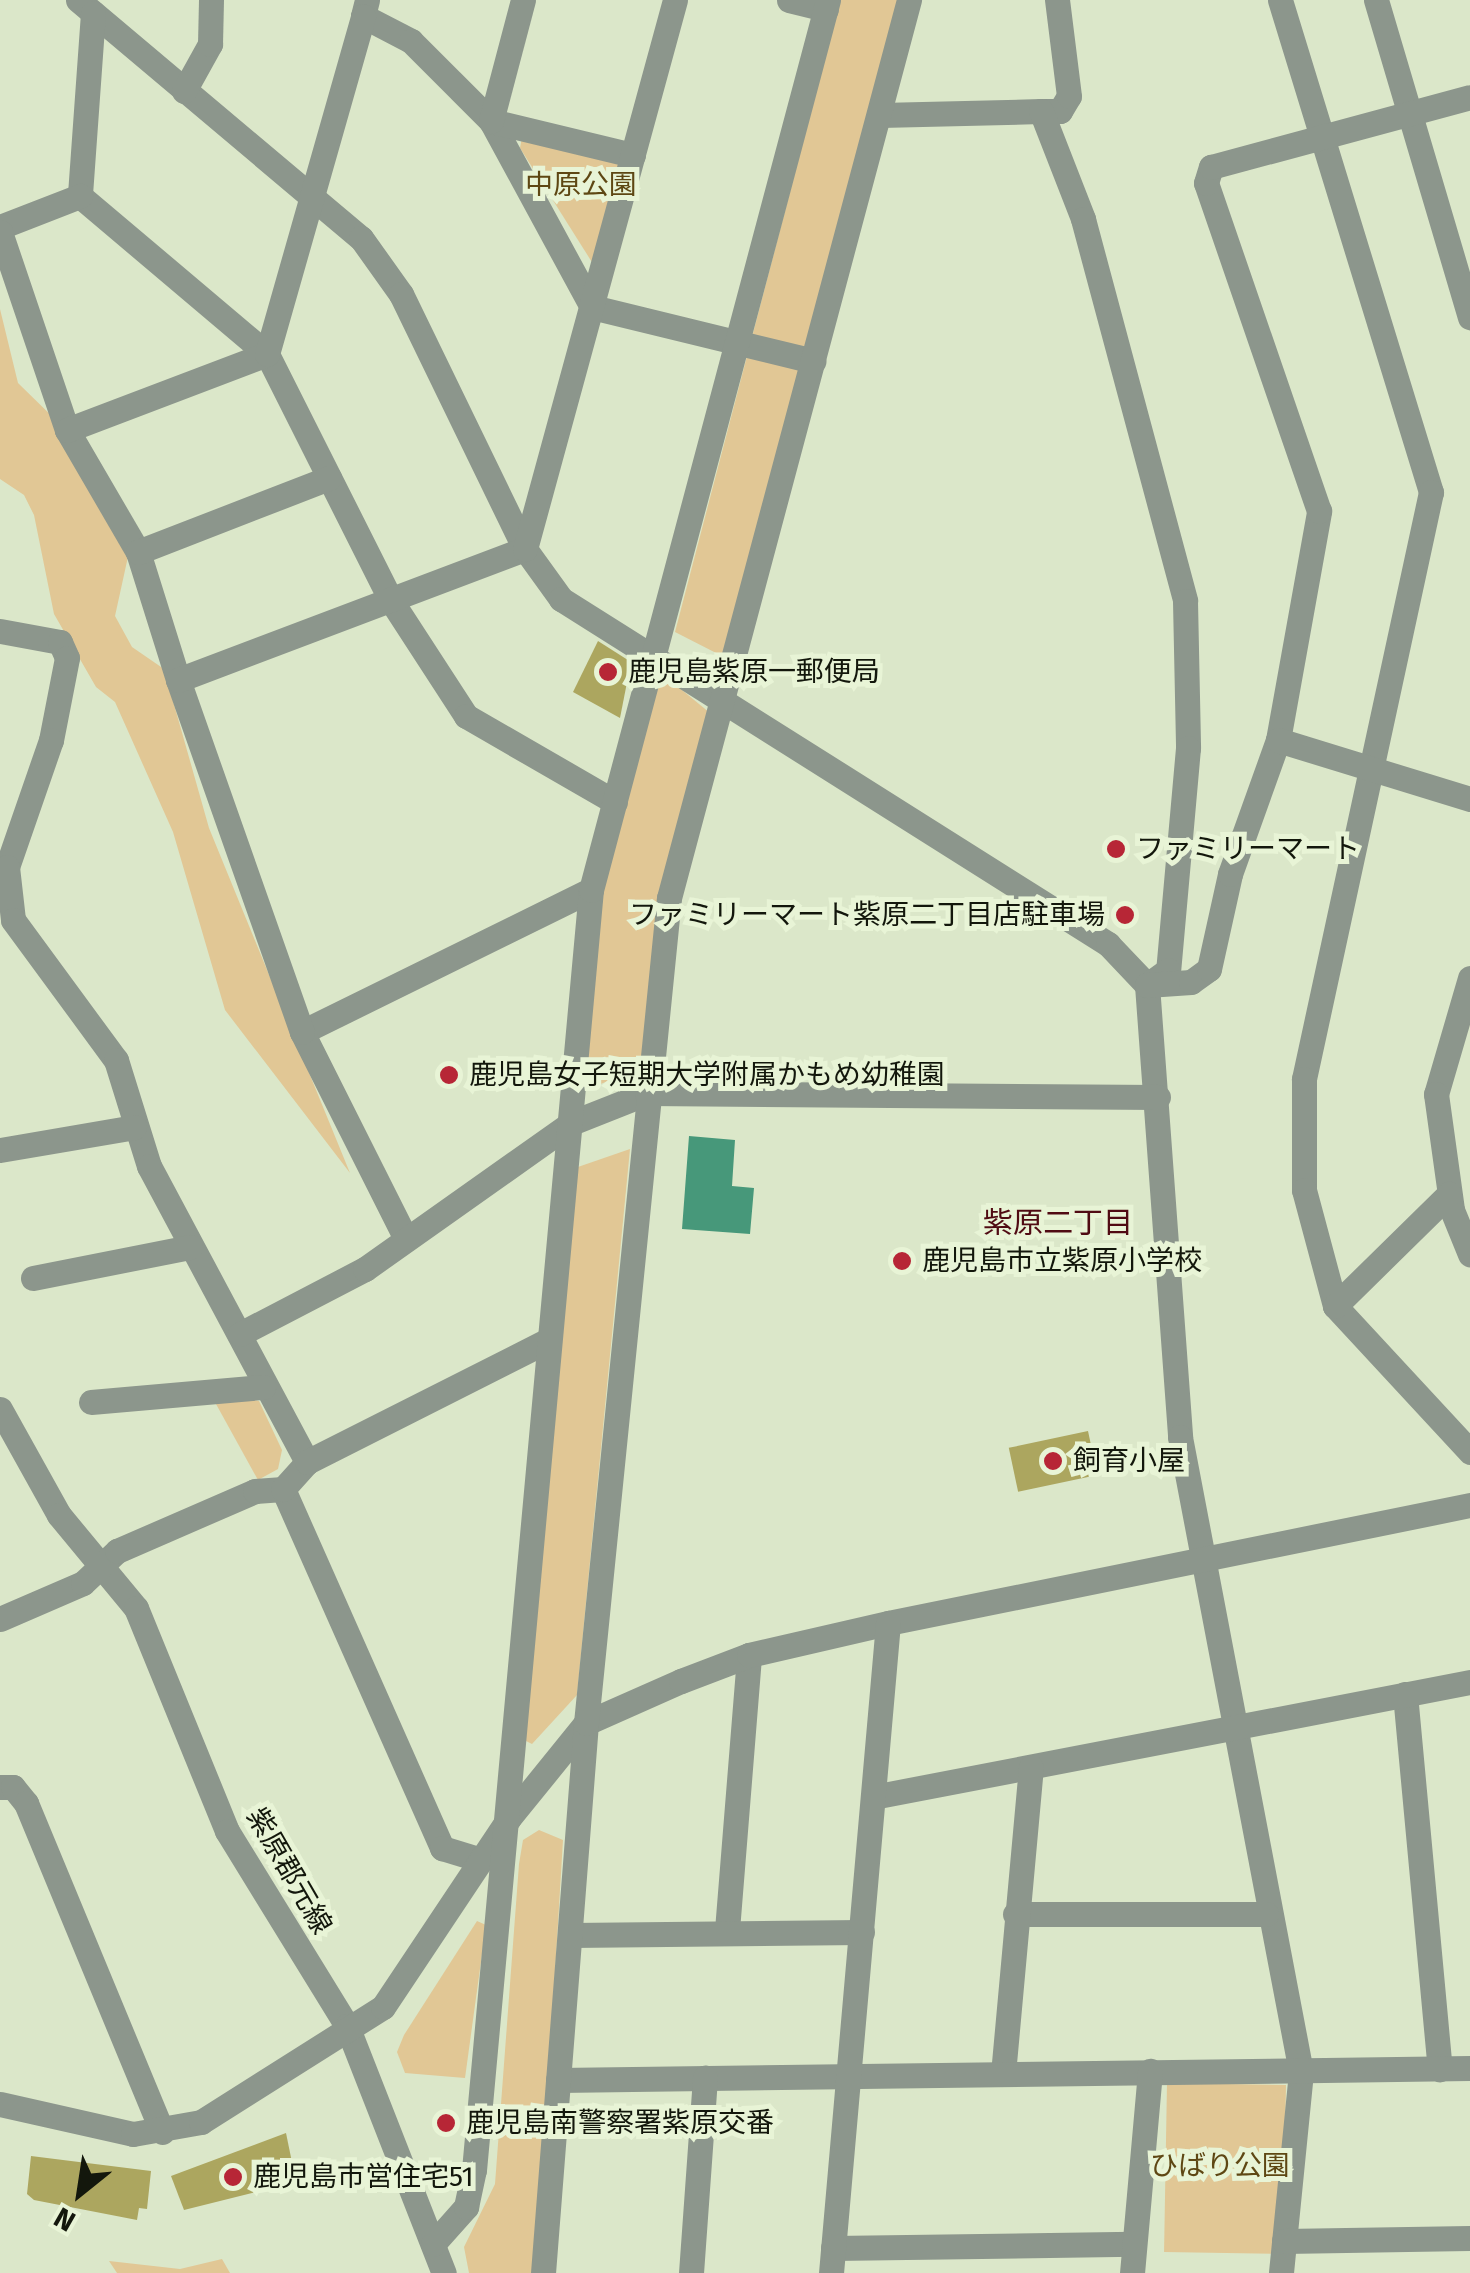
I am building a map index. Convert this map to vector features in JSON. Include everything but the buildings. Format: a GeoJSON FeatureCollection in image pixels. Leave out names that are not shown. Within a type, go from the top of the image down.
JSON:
{"type":"FeatureCollection","features":[{"type":"Feature","properties":{"kind":"street"},"geometry":{"type":"LineString","coordinates":[[184,91],[210,44],[211,0]]}},
{"type":"Feature","properties":{"kind":"street"},"geometry":{"type":"LineString","coordinates":[[491,121],[523,0]]}},
{"type":"Feature","properties":{"kind":"street"},"geometry":{"type":"LineString","coordinates":[[524,549],[675,0]]}},
{"type":"Feature","properties":{"kind":"street"},"geometry":{"type":"LineString","coordinates":[[433,2244],[466,2207],[474,2170],[592,890],[827,5],[789,0]]}},
{"type":"Feature","properties":{"kind":"street"},"geometry":{"type":"LineString","coordinates":[[543,2273],[586,1723],[669,898],[720,693],[814,361],[909,0]]}},
{"type":"Feature","properties":{"kind":"street"},"geometry":{"type":"LineString","coordinates":[[880,115],[1060,111],[1069,96],[1057,0]]}},
{"type":"Feature","properties":{"kind":"street"},"geometry":{"type":"LineString","coordinates":[[1280,0],[1430,492],[1304,1079],[1304,1190],[1336,1306],[1470,1452]]}},
{"type":"Feature","properties":{"kind":"street"},"geometry":{"type":"LineString","coordinates":[[1376,0],[1470,316]]}},
{"type":"Feature","properties":{"kind":"street"},"geometry":{"type":"LineString","coordinates":[[86,6],[361,238],[401,294],[524,549],[561,599],[655,659],[720,693],[1108,944],[1148,986],[1180,1437],[1266,1914],[1301,2072],[1281,2273]]}},
{"type":"Feature","properties":{"kind":"street"},"geometry":{"type":"LineString","coordinates":[[80,196],[86,6]]}},
{"type":"Feature","properties":{"kind":"street"},"geometry":{"type":"LineString","coordinates":[[267,354],[308,191],[365,8],[411,40],[491,121],[592,307],[814,361]]}},
{"type":"Feature","properties":{"kind":"street"},"geometry":{"type":"LineString","coordinates":[[1148,986],[1191,982],[1209,970],[1230,874],[1278,740],[1319,510],[1206,183],[1211,167],[1470,97]]}},
{"type":"Feature","properties":{"kind":"street"},"geometry":{"type":"LineString","coordinates":[[1041,111],[1083,219],[1185,601],[1188,748],[1168,970],[1148,986]]}},
{"type":"Feature","properties":{"kind":"street"},"geometry":{"type":"LineString","coordinates":[[491,121],[633,155]]}},
{"type":"Feature","properties":{"kind":"street"},"geometry":{"type":"LineString","coordinates":[[80,196],[0,229],[67,430],[138,552],[178,680],[302,1032],[406,1239]]}},
{"type":"Feature","properties":{"kind":"street"},"geometry":{"type":"LineString","coordinates":[[80,196],[267,354],[392,602],[466,716],[615,802]]}},
{"type":"Feature","properties":{"kind":"street"},"geometry":{"type":"LineString","coordinates":[[67,430],[267,354]]}},
{"type":"Feature","properties":{"kind":"street"},"geometry":{"type":"LineString","coordinates":[[138,552],[329,478]]}},
{"type":"Feature","properties":{"kind":"street"},"geometry":{"type":"LineString","coordinates":[[178,680],[524,549]]}},
{"type":"Feature","properties":{"kind":"street"},"geometry":{"type":"LineString","coordinates":[[0,631],[60,642],[67,658],[51,740],[7,868],[12,920],[116,1060],[134,1128],[190,1247],[307,1462]]}},
{"type":"Feature","properties":{"kind":"street"},"geometry":{"type":"LineString","coordinates":[[1278,740],[1470,800]]}},
{"type":"Feature","properties":{"kind":"street"},"geometry":{"type":"LineString","coordinates":[[302,1032],[592,890]]}},
{"type":"Feature","properties":{"kind":"street"},"geometry":{"type":"LineString","coordinates":[[1470,978],[1436,1094],[1449,1194],[1470,1254]]}},
{"type":"Feature","properties":{"kind":"street"},"geometry":{"type":"LineString","coordinates":[[240,1334],[366,1269],[570,1123],[647,1093],[1158,1097]]}},
{"type":"Feature","properties":{"kind":"street"},"geometry":{"type":"LineString","coordinates":[[0,1150],[134,1128]]}},
{"type":"Feature","properties":{"kind":"street"},"geometry":{"type":"LineString","coordinates":[[1336,1306],[1449,1194]]}},
{"type":"Feature","properties":{"kind":"street"},"geometry":{"type":"LineString","coordinates":[[33,1278],[190,1247]]}},
{"type":"Feature","properties":{"kind":"street"},"geometry":{"type":"LineString","coordinates":[[0,1619],[82,1582],[117,1551],[254,1491],[284,1489],[307,1462],[548,1340]]}},
{"type":"Feature","properties":{"kind":"street"},"geometry":{"type":"LineString","coordinates":[[91,1402],[263,1387]]}},
{"type":"Feature","properties":{"kind":"street","name":"紫原郡元線"},"geometry":{"type":"LineString","coordinates":[[0,1410],[60,1515],[101,1566],[152,1642],[227,1831],[348,2026],[444,2273]]}},
{"type":"Feature","properties":{"kind":"street"},"geometry":{"type":"LineString","coordinates":[[284,1489],[442,1848],[481,1860]]}},
{"type":"Feature","properties":{"kind":"street"},"geometry":{"type":"LineString","coordinates":[[0,2104],[86,2129],[162,2132],[201,2122],[397,1994],[509,1818],[586,1723],[749,1655],[1199,1557],[1470,1505]]}},
{"type":"Feature","properties":{"kind":"street"},"geometry":{"type":"LineString","coordinates":[[888,1622],[832,2260],[1134,2244]]}},
{"type":"Feature","properties":{"kind":"street"},"geometry":{"type":"LineString","coordinates":[[727,1930],[749,1655]]}},
{"type":"Feature","properties":{"kind":"street"},"geometry":{"type":"LineString","coordinates":[[874,1797],[1470,1682]]}},
{"type":"Feature","properties":{"kind":"street"},"geometry":{"type":"LineString","coordinates":[[1404,1694],[1440,2069]]}},
{"type":"Feature","properties":{"kind":"street"},"geometry":{"type":"LineString","coordinates":[[1003,2074],[1031,1768]]}},
{"type":"Feature","properties":{"kind":"street"},"geometry":{"type":"LineString","coordinates":[[0,1787],[12,1787],[26,1804],[162,2132]]}},
{"type":"Feature","properties":{"kind":"street"},"geometry":{"type":"LineString","coordinates":[[1015,1914],[1266,1914]]}},
{"type":"Feature","properties":{"kind":"street"},"geometry":{"type":"LineString","coordinates":[[570,1935],[727,1930],[862,1932]]}},
{"type":"Feature","properties":{"kind":"street"},"geometry":{"type":"LineString","coordinates":[[558,2080],[1470,2068]]}},
{"type":"Feature","properties":{"kind":"street"},"geometry":{"type":"LineString","coordinates":[[1132,2273],[1150,2071]]}},
{"type":"Feature","properties":{"kind":"street"},"geometry":{"type":"LineString","coordinates":[[691,2273],[705,2078]]}},
{"type":"Feature","properties":{"kind":"street"},"geometry":{"type":"LineString","coordinates":[[1284,2241],[1470,2238]]}},
{"type":"Feature","properties":{"kind":"green space"},"geometry":{"type":"Polygon","coordinates":[[[840,0],[901,0],[722,656],[675,632],[840,0]]]}},
{"type":"Feature","properties":{"kind":"green space","name":"中原公園"},"geometry":{"type":"Polygon","coordinates":[[[522,137],[611,157],[620,167],[595,267],[520,148],[522,137]]]}},
{"type":"Feature","properties":{"kind":"green space"},"geometry":{"type":"Polygon","coordinates":[[[0,309],[18,383],[64,428],[131,543],[115,616],[132,647],[164,669],[209,828],[350,1173],[225,1010],[173,832],[115,702],[96,687],[54,614],[34,515],[24,495],[0,479],[0,309]]]}},
{"type":"Feature","properties":{"kind":"green space"},"geometry":{"type":"Polygon","coordinates":[[[671,681],[710,713],[640,1068],[581,1092],[599,907],[656,689],[671,681]]]}},
{"type":"Feature","properties":{"kind":"green space"},"geometry":{"type":"Polygon","coordinates":[[[630,1149],[577,1695],[532,1744],[524,1740],[575,1168],[630,1149]]]}},
{"type":"Feature","properties":{"kind":"green space"},"geometry":{"type":"Polygon","coordinates":[[[245,1398],[259,1401],[282,1450],[278,1469],[258,1480],[216,1404],[245,1398]]]}},
{"type":"Feature","properties":{"kind":"green space"},"geometry":{"type":"Polygon","coordinates":[[[539,1830],[563,1840],[537,2273],[469,2273],[464,2247],[495,2184],[519,1864],[523,1840],[539,1830]]]}},
{"type":"Feature","properties":{"kind":"green space"},"geometry":{"type":"Polygon","coordinates":[[[477,1921],[486,1925],[465,2078],[405,2073],[397,2052],[404,2035],[477,1921]]]}},
{"type":"Feature","properties":{"kind":"green space","name":"ひばり公園"},"geometry":{"type":"Polygon","coordinates":[[[1167,2083],[1286,2085],[1283,2254],[1164,2252],[1167,2083]]]}},
{"type":"Feature","properties":{"kind":"green space"},"geometry":{"type":"Polygon","coordinates":[[[222,2259],[230,2273],[117,2273],[109,2261],[180,2269],[222,2259]]]}},
{"type":"Feature","properties":{"kind":"shaded area"},"geometry":{"type":"Polygon","coordinates":[[[689,1136],[735,1140],[732,1186],[754,1188],[750,1234],[682,1229],[689,1136]]]}},
{"type":"Feature","properties":{"kind":"place","name":"鹿児島紫原一郵便局"},"geometry":{"type":"Point","coordinates":[608,672]}},
{"type":"Feature","properties":{"kind":"place","name":"ファミリーマート"},"geometry":{"type":"Point","coordinates":[1116,849]}},
{"type":"Feature","properties":{"kind":"place","name":"ファミリーマート紫原二丁目店駐車場"},"geometry":{"type":"Point","coordinates":[1125,915]}},
{"type":"Feature","properties":{"kind":"place","name":"鹿児島女子短期大学附属かもめ幼稚園"},"geometry":{"type":"Point","coordinates":[449,1075]}},
{"type":"Feature","properties":{"kind":"place","name":"鹿児島市立紫原小学校"},"geometry":{"type":"Point","coordinates":[902,1261]}},
{"type":"Feature","properties":{"kind":"place","name":"飼育小屋"},"geometry":{"type":"Point","coordinates":[1053,1461]}},
{"type":"Feature","properties":{"kind":"place","name":"鹿児島南警察署紫原交番"},"geometry":{"type":"Point","coordinates":[446,2123]}},
{"type":"Feature","properties":{"kind":"place","name":"鹿児島市営住宅51"},"geometry":{"type":"Point","coordinates":[233,2177]}},
{"type":"Feature","properties":{"kind":"district","name":"紫原二丁目"},"geometry":{"type":"Point","coordinates":[1058,1223]}}]}
